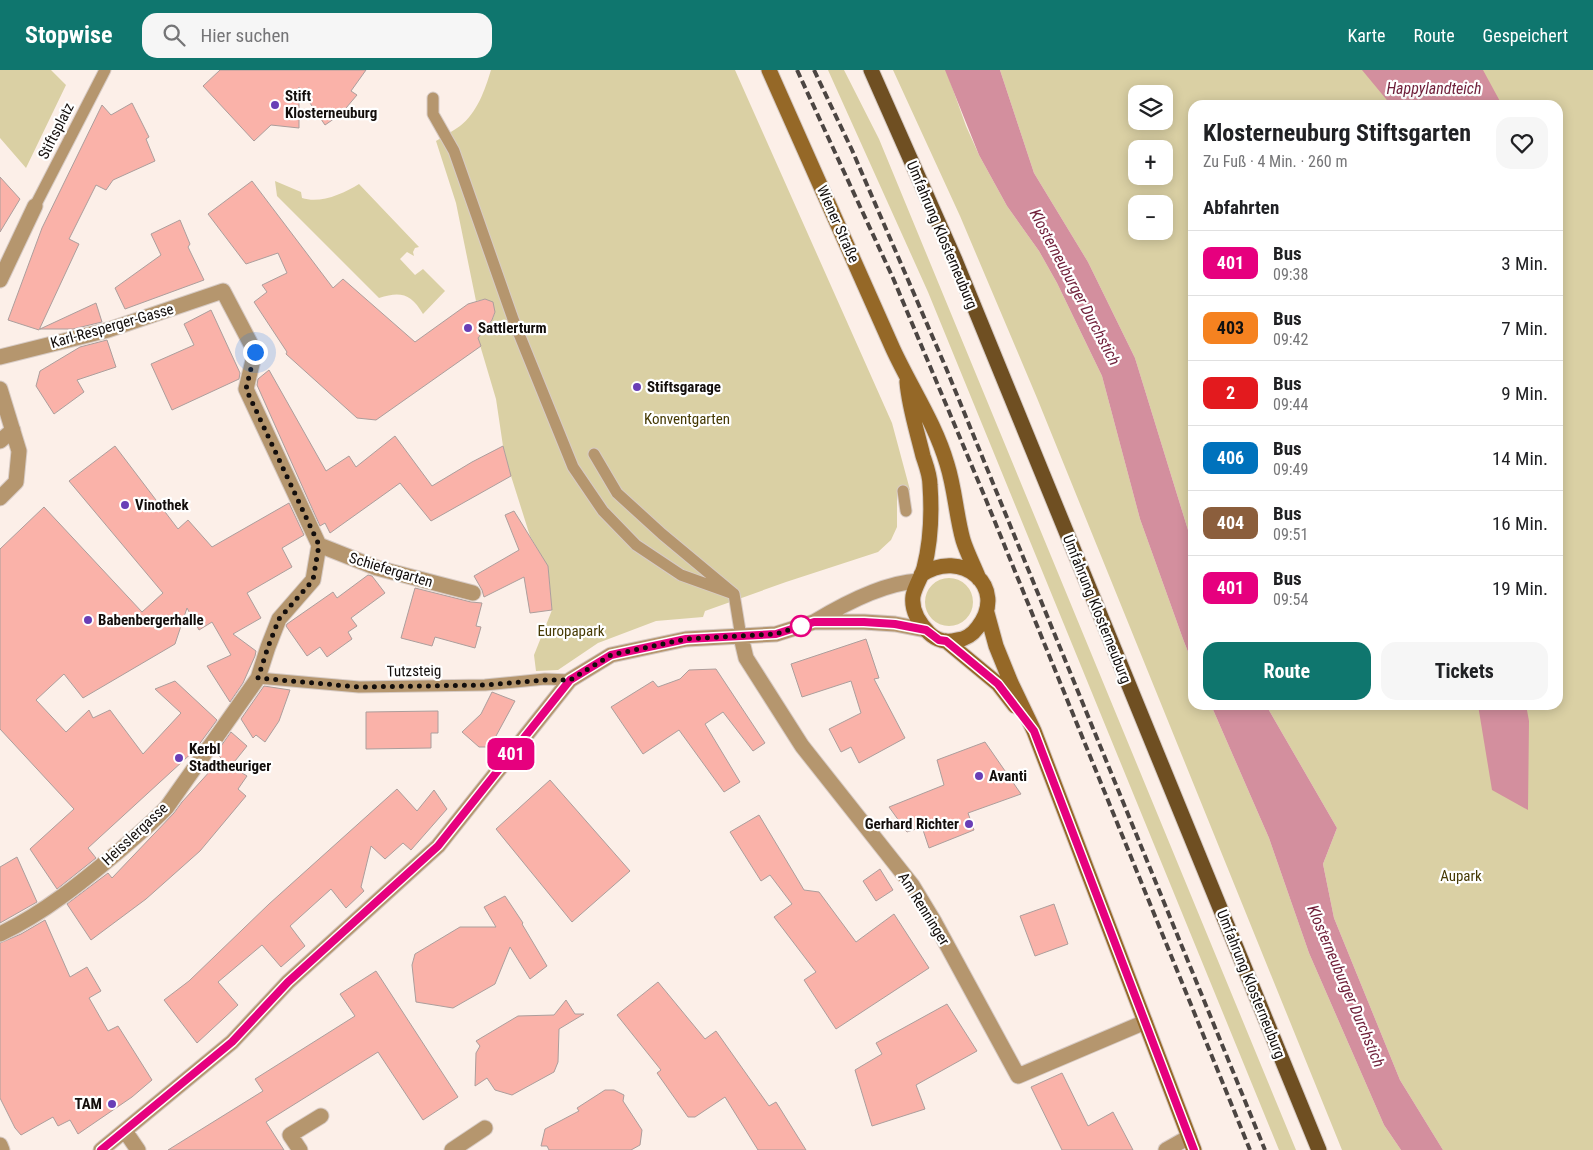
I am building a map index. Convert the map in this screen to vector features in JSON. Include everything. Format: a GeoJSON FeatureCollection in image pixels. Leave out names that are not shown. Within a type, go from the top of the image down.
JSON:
{"type":"FeatureCollection","features":[{"type":"Feature","properties":{"kind":"main road","name":"Umfahrung Klosterneuburg"},"geometry":{"type":"LineString","coordinates":[[871,70],[954,260],[1319,1150]]}},
{"type":"Feature","properties":{"kind":"street","name":"Wiener Straße"},"geometry":{"type":"LineString","coordinates":[[769,70],[907,378],[927,412],[947,464],[963,540],[979,579],[988,595],[987,613],[998,652],[1034,731],[1192,1144]]}},
{"type":"Feature","properties":{"kind":"street"},"geometry":{"type":"LineString","coordinates":[[0,280],[35,206]]}},
{"type":"Feature","properties":{"kind":"street","name":"Karl-Resperger-Gasse"},"geometry":{"type":"LineString","coordinates":[[0,357],[108,330],[223,291],[255,352],[246,389],[319,545]]}},
{"type":"Feature","properties":{"kind":"street","name":"Wiener Straße"},"geometry":{"type":"LineString","coordinates":[[907,378],[908,400],[930,483],[931,528],[919,578],[913,594],[913,608],[919,622],[926,630],[939,640],[946,641],[998,684],[1034,731]]}},
{"type":"Feature","properties":{"kind":"street"},"geometry":{"type":"LineString","coordinates":[[0,389],[18,452],[16,482],[0,498]]}},
{"type":"Feature","properties":{"kind":"street"},"geometry":{"type":"LineString","coordinates":[[0,441],[13,430]]}},
{"type":"Feature","properties":{"kind":"street","name":"Schiefergarten"},"geometry":{"type":"LineString","coordinates":[[319,545],[377,568],[473,593]]}},
{"type":"Feature","properties":{"kind":"street","name":"Heisslergasse"},"geometry":{"type":"LineString","coordinates":[[0,934],[21,924],[83,882],[154,820],[166,807],[258,678],[279,619],[313,580],[319,545]]}},
{"type":"Feature","properties":{"kind":"street"},"geometry":{"type":"LineString","coordinates":[[101,1150],[232,1042],[288,982],[438,846],[570,680],[611,655],[686,639],[776,634],[814,622],[835,609],[859,598],[919,578],[934,567],[950,564],[966,568],[979,579]]}},
{"type":"Feature","properties":{"kind":"street"},"geometry":{"type":"LineString","coordinates":[[946,641],[961,640],[969,636],[978,627],[987,613]]}},
{"type":"Feature","properties":{"kind":"street"},"geometry":{"type":"LineString","coordinates":[[814,622],[895,624],[926,630]]}},
{"type":"Feature","properties":{"kind":"street","name":"Am Renninger"},"geometry":{"type":"LineString","coordinates":[[741,637],[746,658],[802,746],[912,885],[935,923],[1018,1076],[1145,1022]]}},
{"type":"Feature","properties":{"kind":"street"},"geometry":{"type":"LineString","coordinates":[[300,1150],[290,1135],[322,1116]]}},
{"type":"Feature","properties":{"kind":"street"},"geometry":{"type":"LineString","coordinates":[[452,1150],[485,1128]]}},
{"type":"Feature","properties":{"kind":"street"},"geometry":{"type":"LineString","coordinates":[[125,1131],[138,1150]]}},
{"type":"Feature","properties":{"kind":"street"},"geometry":{"type":"LineString","coordinates":[[1166,1150],[1192,1144]]}},
{"type":"Feature","properties":{"kind":"street"},"geometry":{"type":"LineString","coordinates":[[0,1145],[2,1150]]}},
{"type":"Feature","properties":{"kind":"lane","name":"Stiftsplatz"},"geometry":{"type":"LineString","coordinates":[[35,206],[105,70]]}},
{"type":"Feature","properties":{"kind":"lane"},"geometry":{"type":"LineString","coordinates":[[433,98],[433,114],[454,151],[516,328],[573,467],[603,510],[636,545],[681,575],[734,594]]}},
{"type":"Feature","properties":{"kind":"lane"},"geometry":{"type":"LineString","coordinates":[[594,454],[617,493],[662,534],[734,594],[741,637]]}},
{"type":"Feature","properties":{"kind":"lane"},"geometry":{"type":"LineString","coordinates":[[903,491],[906,511]]}},
{"type":"Feature","properties":{"kind":"lane","name":"Tutzsteig"},"geometry":{"type":"LineString","coordinates":[[258,678],[359,687],[485,685],[570,680]]}},
{"type":"Feature","properties":{"kind":"green space"},"geometry":{"type":"Polygon","coordinates":[[[0,70],[51,70],[66,85],[26,168],[0,138],[0,70]]]}},
{"type":"Feature","properties":{"kind":"green space","name":"Konventgarten"},"geometry":{"type":"Polygon","coordinates":[[[491,70],[735,70],[892,423],[910,490],[897,492],[897,527],[891,540],[878,552],[705,611],[703,617],[656,621],[598,643],[558,670],[536,671],[534,655],[552,610],[548,567],[530,536],[511,476],[503,446],[496,399],[477,335],[489,325],[495,312],[485,299],[476,301],[456,203],[436,141],[460,126],[471,115],[483,93],[491,70]]]}},
{"type":"Feature","properties":{"kind":"green space"},"geometry":{"type":"Polygon","coordinates":[[[828,70],[844,70],[879,139],[1296,1150],[1279,1150],[928,292],[828,70]]]}},
{"type":"Feature","properties":{"kind":"green space"},"geometry":{"type":"Polygon","coordinates":[[[893,70],[946,70],[966,126],[979,155],[1007,206],[1039,251],[1057,283],[1102,376],[1140,519],[1188,652],[1188,710],[1213,710],[1269,838],[1309,953],[1384,1125],[1401,1150],[1342,1150],[1037,398],[960,216],[893,70]]]}},
{"type":"Feature","properties":{"kind":"green space","name":"Aupark"},"geometry":{"type":"Polygon","coordinates":[[[1000,70],[1593,70],[1593,1150],[1443,1150],[1400,1080],[1334,918],[1323,864],[1337,828],[1269,710],[1563,710],[1563,100],[1188,100],[1188,530],[1135,358],[1088,262],[1034,173],[1000,70]]]}},
{"type":"Feature","properties":{"kind":"green space"},"geometry":{"type":"Polygon","coordinates":[[[275,181],[301,192],[302,198],[309,200],[331,197],[359,184],[419,247],[415,248],[414,256],[407,252],[400,259],[415,275],[423,269],[445,291],[423,314],[410,298],[405,296],[393,295],[379,298],[277,196],[275,181]]]}},
{"type":"Feature","properties":{"kind":"green space"},"geometry":{"type":"Polygon","coordinates":[[[949,578],[958,580],[966,585],[971,593],[973,602],[971,611],[966,619],[958,624],[949,626],[940,624],[932,619],[927,611],[925,602],[927,593],[932,585],[940,580],[949,578]]]}},
{"type":"Feature","properties":{"kind":"water","name":"Klosterneuburger Durchstich"},"geometry":{"type":"Polygon","coordinates":[[[945,70],[1000,70],[1034,173],[1088,262],[1135,358],[1188,530],[1188,652],[1140,519],[1102,376],[1057,283],[1039,251],[1007,206],[979,155],[945,70]]]}},
{"type":"Feature","properties":{"kind":"water","name":"Happylandteich"},"geometry":{"type":"Polygon","coordinates":[[[1362,70],[1483,70],[1499,100],[1387,100],[1362,70]]]}},
{"type":"Feature","properties":{"kind":"water","name":"Klosterneuburger Durchstich"},"geometry":{"type":"Polygon","coordinates":[[[1213,710],[1269,710],[1337,828],[1323,864],[1334,918],[1400,1080],[1443,1150],[1401,1150],[1384,1125],[1309,953],[1269,838],[1213,710]]]}},
{"type":"Feature","properties":{"kind":"water"},"geometry":{"type":"Polygon","coordinates":[[[1479,710],[1527,710],[1529,721],[1528,810],[1492,790],[1479,710]]]}},
{"type":"Feature","properties":{"kind":"building","name":"Stift Klosterneuburg"},"geometry":{"type":"Polygon","coordinates":[[[220,70],[366,70],[351,91],[357,95],[341,114],[325,125],[299,87],[299,128],[271,125],[254,141],[203,86],[220,70]]]}},
{"type":"Feature","properties":{"kind":"building"},"geometry":{"type":"Polygon","coordinates":[[[132,103],[149,137],[146,139],[155,161],[113,180],[106,190],[96,185],[69,239],[79,244],[39,330],[8,320],[42,228],[102,105],[111,115],[132,103]]]}},
{"type":"Feature","properties":{"kind":"building"},"geometry":{"type":"Polygon","coordinates":[[[0,177],[20,199],[0,232],[0,177]]]}},
{"type":"Feature","properties":{"kind":"building"},"geometry":{"type":"Polygon","coordinates":[[[252,181],[333,288],[343,279],[415,342],[468,304],[485,299],[493,302],[495,312],[492,320],[478,338],[481,346],[376,420],[357,418],[286,354],[287,352],[254,302],[267,292],[262,285],[287,273],[278,253],[246,264],[208,214],[252,181]]]}},
{"type":"Feature","properties":{"kind":"building"},"geometry":{"type":"Polygon","coordinates":[[[180,220],[190,244],[188,247],[204,280],[125,309],[115,288],[161,255],[151,234],[180,220]]]}},
{"type":"Feature","properties":{"kind":"building"},"geometry":{"type":"Polygon","coordinates":[[[96,303],[102,322],[73,329],[40,329],[96,303]]]}},
{"type":"Feature","properties":{"kind":"building"},"geometry":{"type":"Polygon","coordinates":[[[211,310],[240,373],[239,379],[172,410],[151,364],[194,345],[184,324],[211,310]]]}},
{"type":"Feature","properties":{"kind":"building"},"geometry":{"type":"Polygon","coordinates":[[[107,340],[116,367],[77,380],[84,392],[54,414],[36,386],[40,371],[80,347],[107,340]]]}},
{"type":"Feature","properties":{"kind":"building"},"geometry":{"type":"Polygon","coordinates":[[[269,370],[326,471],[349,456],[356,467],[395,436],[432,486],[503,446],[511,476],[431,521],[400,483],[330,533],[325,523],[320,526],[257,385],[258,379],[269,370]]]}},
{"type":"Feature","properties":{"kind":"building"},"geometry":{"type":"Polygon","coordinates":[[[115,446],[178,529],[188,520],[212,547],[289,503],[304,535],[282,548],[292,567],[247,593],[261,618],[233,634],[256,651],[243,683],[230,702],[207,666],[231,655],[212,622],[199,630],[187,608],[175,644],[83,698],[64,674],[36,700],[66,732],[89,710],[93,718],[110,710],[143,754],[181,713],[155,689],[175,681],[217,720],[195,750],[88,848],[96,858],[57,889],[30,849],[74,809],[0,729],[0,549],[44,507],[142,612],[163,593],[69,481],[115,446]]]}},
{"type":"Feature","properties":{"kind":"building"},"geometry":{"type":"Polygon","coordinates":[[[514,511],[548,566],[552,610],[530,613],[524,577],[484,597],[474,576],[519,550],[505,515],[514,511]]]}},
{"type":"Feature","properties":{"kind":"building"},"geometry":{"type":"Polygon","coordinates":[[[368,575],[372,576],[385,593],[351,618],[357,626],[348,632],[352,639],[327,657],[320,647],[307,656],[286,626],[287,624],[333,592],[337,598],[368,575]]]}},
{"type":"Feature","properties":{"kind":"building"},"geometry":{"type":"Polygon","coordinates":[[[415,588],[482,603],[476,626],[481,627],[475,648],[435,637],[432,646],[401,638],[415,588]]]}},
{"type":"Feature","properties":{"kind":"building"},"geometry":{"type":"Polygon","coordinates":[[[866,639],[879,678],[874,679],[905,738],[859,763],[851,747],[841,752],[829,729],[861,713],[851,681],[802,697],[791,664],[866,639]]]}},
{"type":"Feature","properties":{"kind":"building"},"geometry":{"type":"Polygon","coordinates":[[[716,669],[765,743],[753,751],[723,712],[705,724],[740,782],[724,792],[679,730],[643,754],[611,707],[653,681],[658,687],[680,679],[689,670],[716,669]]]}},
{"type":"Feature","properties":{"kind":"building"},"geometry":{"type":"Polygon","coordinates":[[[264,686],[290,690],[279,721],[265,742],[256,735],[253,738],[241,719],[264,686]]]}},
{"type":"Feature","properties":{"kind":"building"},"geometry":{"type":"Polygon","coordinates":[[[492,692],[515,701],[490,747],[479,747],[462,732],[481,714],[492,692]]]}},
{"type":"Feature","properties":{"kind":"building"},"geometry":{"type":"Polygon","coordinates":[[[438,711],[438,733],[431,733],[431,748],[366,749],[366,712],[438,711]]]}},
{"type":"Feature","properties":{"kind":"building"},"geometry":{"type":"Polygon","coordinates":[[[231,732],[247,746],[231,766],[247,776],[238,789],[246,796],[200,851],[146,899],[91,940],[67,904],[108,873],[112,878],[174,813],[221,759],[224,761],[216,753],[231,732]]]}},
{"type":"Feature","properties":{"kind":"building"},"geometry":{"type":"Polygon","coordinates":[[[985,742],[1021,794],[968,813],[974,830],[929,848],[922,827],[907,832],[889,807],[944,785],[937,760],[985,742]]]}},
{"type":"Feature","properties":{"kind":"building"},"geometry":{"type":"Polygon","coordinates":[[[550,780],[630,871],[572,922],[496,829],[550,780]]]}},
{"type":"Feature","properties":{"kind":"building"},"geometry":{"type":"Polygon","coordinates":[[[397,789],[417,811],[434,790],[447,809],[411,850],[403,843],[385,859],[371,846],[361,887],[364,891],[346,908],[331,889],[290,926],[305,946],[281,967],[262,945],[218,982],[238,1005],[197,1043],[164,1000],[189,981],[269,904],[397,789]]]}},
{"type":"Feature","properties":{"kind":"building"},"geometry":{"type":"Polygon","coordinates":[[[759,815],[804,890],[819,892],[856,942],[894,914],[929,968],[836,1029],[804,980],[816,972],[774,917],[792,904],[770,875],[761,881],[730,832],[759,815]]]}},
{"type":"Feature","properties":{"kind":"building"},"geometry":{"type":"Polygon","coordinates":[[[17,857],[37,902],[0,923],[0,867],[17,857]]]}},
{"type":"Feature","properties":{"kind":"building"},"geometry":{"type":"Polygon","coordinates":[[[880,869],[893,890],[876,901],[863,881],[880,869]]]}},
{"type":"Feature","properties":{"kind":"building"},"geometry":{"type":"Polygon","coordinates":[[[505,896],[523,923],[547,966],[530,979],[510,947],[495,984],[453,1008],[416,1002],[412,965],[415,954],[460,927],[496,927],[484,907],[505,896]]]}},
{"type":"Feature","properties":{"kind":"building"},"geometry":{"type":"Polygon","coordinates":[[[1054,904],[1068,944],[1035,956],[1020,916],[1054,904]]]}},
{"type":"Feature","properties":{"kind":"building"},"geometry":{"type":"Polygon","coordinates":[[[45,920],[70,977],[87,967],[101,991],[89,998],[108,1031],[118,1026],[152,1080],[132,1097],[78,1134],[70,1120],[58,1126],[53,1117],[21,1135],[15,1128],[0,1098],[0,943],[21,934],[45,920]]]}},
{"type":"Feature","properties":{"kind":"building"},"geometry":{"type":"Polygon","coordinates":[[[376,971],[458,1097],[423,1120],[378,1052],[266,1122],[284,1150],[168,1150],[263,1091],[255,1079],[355,1016],[340,994],[376,971]]]}},
{"type":"Feature","properties":{"kind":"building"},"geometry":{"type":"Polygon","coordinates":[[[658,982],[705,1039],[716,1031],[769,1106],[776,1102],[806,1150],[758,1150],[725,1097],[695,1117],[688,1117],[657,1073],[661,1070],[617,1015],[658,982]]]}},
{"type":"Feature","properties":{"kind":"building"},"geometry":{"type":"Polygon","coordinates":[[[566,1000],[575,1014],[584,1014],[559,1029],[558,1062],[554,1072],[512,1095],[495,1090],[487,1078],[475,1086],[476,1053],[480,1046],[476,1041],[518,1016],[554,1015],[566,1000]]]}},
{"type":"Feature","properties":{"kind":"building"},"geometry":{"type":"Polygon","coordinates":[[[947,1004],[977,1051],[916,1085],[925,1109],[872,1126],[855,1070],[882,1054],[876,1043],[947,1004]]]}},
{"type":"Feature","properties":{"kind":"building"},"geometry":{"type":"Polygon","coordinates":[[[1062,1073],[1088,1126],[1113,1112],[1133,1150],[1062,1150],[1031,1087],[1062,1073]]]}},
{"type":"Feature","properties":{"kind":"building"},"geometry":{"type":"Polygon","coordinates":[[[605,1090],[614,1090],[624,1095],[623,1101],[642,1130],[640,1145],[631,1150],[549,1150],[547,1146],[541,1146],[545,1129],[579,1111],[577,1108],[605,1090]]]}},
{"type":"Feature","properties":{"kind":"railway"},"geometry":{"type":"LineString","coordinates":[[797,70],[893,278],[984,495],[1250,1150]]}},
{"type":"Feature","properties":{"kind":"railway"},"geometry":{"type":"LineString","coordinates":[[814,70],[852,150],[946,368],[1265,1150]]}},
{"type":"Feature","properties":{"kind":"bus line","name":"401"},"geometry":{"type":"LineString","coordinates":[[101,1150],[232,1042],[288,982],[438,846],[570,680],[611,655],[686,639],[776,634],[814,622],[895,624],[926,630],[939,640],[946,641],[998,684],[1034,731],[1194,1150]]}},
{"type":"Feature","properties":{"kind":"place","name":"Stift Klosterneuburg"},"geometry":{"type":"Point","coordinates":[275,105]}},
{"type":"Feature","properties":{"kind":"place","name":"Sattlerturm"},"geometry":{"type":"Point","coordinates":[468,328]}},
{"type":"Feature","properties":{"kind":"place","name":"Stiftsgarage"},"geometry":{"type":"Point","coordinates":[637,387]}},
{"type":"Feature","properties":{"kind":"place","name":"Vinothek"},"geometry":{"type":"Point","coordinates":[125,505]}},
{"type":"Feature","properties":{"kind":"place","name":"Babenbergerhalle"},"geometry":{"type":"Point","coordinates":[88,620]}},
{"type":"Feature","properties":{"kind":"place","name":"Kerbl Stadtheuriger"},"geometry":{"type":"Point","coordinates":[179,758]}},
{"type":"Feature","properties":{"kind":"place","name":"Avanti"},"geometry":{"type":"Point","coordinates":[979,776]}},
{"type":"Feature","properties":{"kind":"place","name":"Gerhard Richter"},"geometry":{"type":"Point","coordinates":[969,824]}},
{"type":"Feature","properties":{"kind":"place","name":"TAM"},"geometry":{"type":"Point","coordinates":[112,1104]}},
{"type":"Feature","properties":{"kind":"route"},"geometry":{"type":"LineString","coordinates":[[255,352],[246,389],[319,545],[313,580],[279,619],[258,678],[359,687],[485,685],[570,680],[611,655],[686,639],[776,634],[801,626]]}},
{"type":"Feature","properties":{"kind":"park label","name":"Europapark"},"geometry":{"type":"Point","coordinates":[571,631]}}]}
